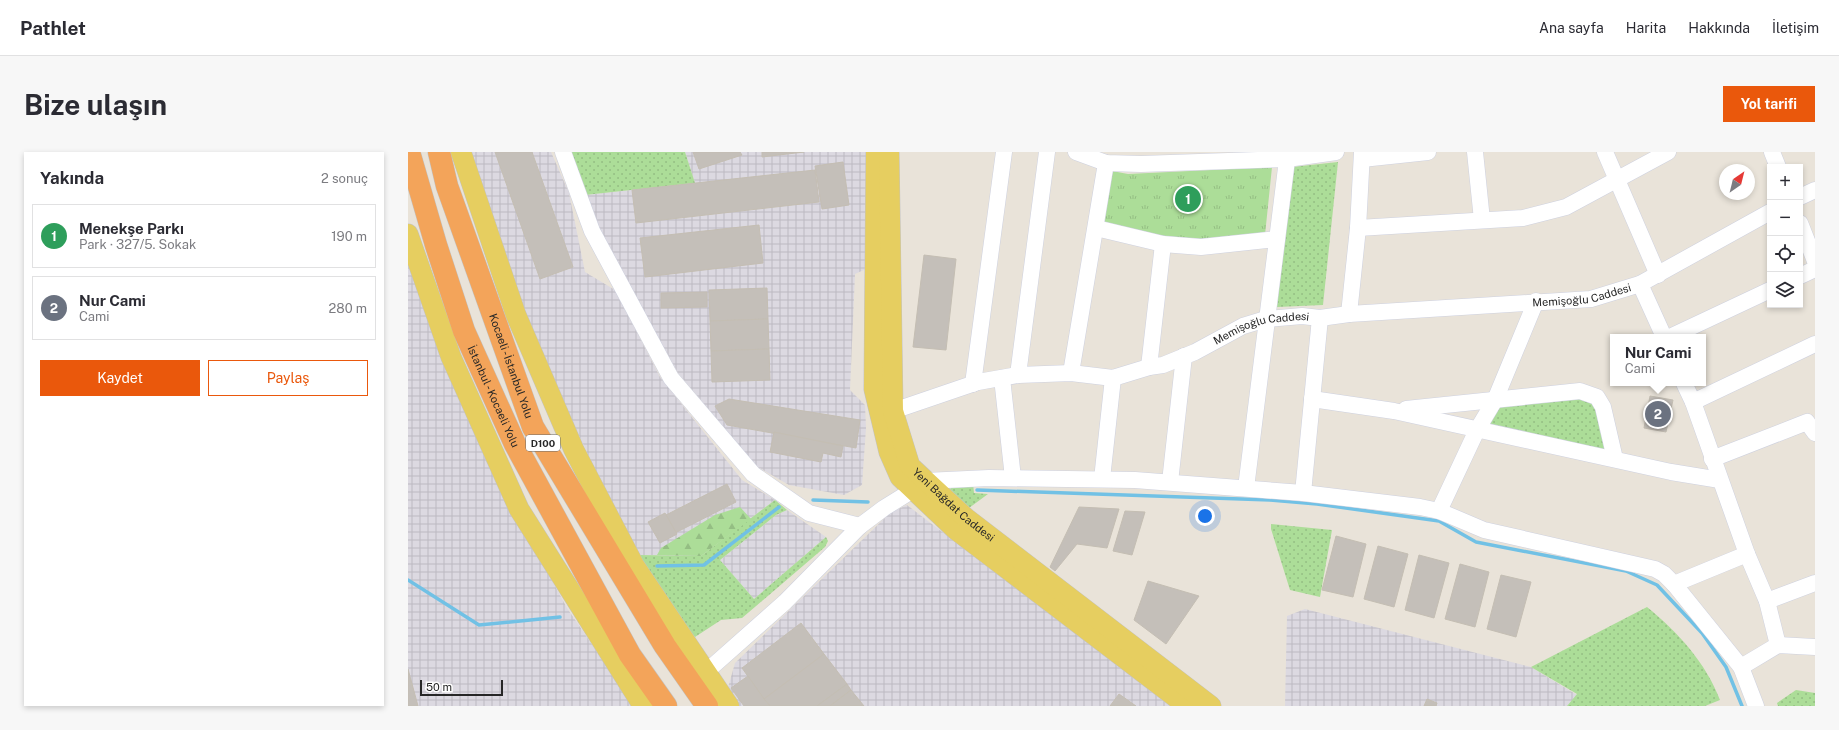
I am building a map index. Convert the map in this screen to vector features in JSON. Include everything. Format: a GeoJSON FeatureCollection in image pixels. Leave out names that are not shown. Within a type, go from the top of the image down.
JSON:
{"type":"FeatureCollection","features":[{"type":"Feature","properties":{"kind":"highway","name":"İstanbul - Kocaeli Yolu"},"geometry":{"type":"LineString","coordinates":[[409,152],[436,245],[464,331],[515,444],[630,655],[666,706]]}},
{"type":"Feature","properties":{"kind":"highway","name":"Kocaeli - İstanbul Yolu"},"geometry":{"type":"LineString","coordinates":[[439,152],[447,186],[533,427],[665,646],[707,706]]}},
{"type":"Feature","properties":{"kind":"main road"},"geometry":{"type":"LineString","coordinates":[[461,152],[516,315],[574,450],[634,565],[729,706]]}},
{"type":"Feature","properties":{"kind":"main road","name":"Yeni Bağdat Caddesi"},"geometry":{"type":"LineString","coordinates":[[876,152],[874,389],[889,452],[900,477],[919,485],[966,518],[1211,706]]}},
{"type":"Feature","properties":{"kind":"main road","name":"Yeni Bağdat Caddesi"},"geometry":{"type":"LineString","coordinates":[[889,152],[893,411],[910,466],[919,485],[956,530],[1188,706]]}},
{"type":"Feature","properties":{"kind":"main road"},"geometry":{"type":"LineString","coordinates":[[408,234],[451,357],[519,509],[643,706]]}},
{"type":"Feature","properties":{"kind":"street"},"geometry":{"type":"LineString","coordinates":[[563,152],[592,230],[671,378],[752,474],[809,513],[860,526]]}},
{"type":"Feature","properties":{"kind":"street"},"geometry":{"type":"LineString","coordinates":[[973,384],[1004,152]]}},
{"type":"Feature","properties":{"kind":"street"},"geometry":{"type":"LineString","coordinates":[[1018,375],[1047,152]]}},
{"type":"Feature","properties":{"kind":"street"},"geometry":{"type":"LineString","coordinates":[[1076,152],[1106,163],[1142,158],[1287,156],[1336,152]]}},
{"type":"Feature","properties":{"kind":"street"},"geometry":{"type":"LineString","coordinates":[[1349,314],[1358,228],[1362,156],[1428,152]]}},
{"type":"Feature","properties":{"kind":"street"},"geometry":{"type":"LineString","coordinates":[[1475,152],[1482,220]]}},
{"type":"Feature","properties":{"kind":"street"},"geometry":{"type":"LineString","coordinates":[[1605,152],[1658,275]]}},
{"type":"Feature","properties":{"kind":"street"},"geometry":{"type":"LineString","coordinates":[[1358,228],[1523,218],[1566,207],[1668,152]]}},
{"type":"Feature","properties":{"kind":"street"},"geometry":{"type":"LineString","coordinates":[[1772,152],[1777,164]]}},
{"type":"Feature","properties":{"kind":"street"},"geometry":{"type":"LineString","coordinates":[[1246,488],[1287,156]]}},
{"type":"Feature","properties":{"kind":"street"},"geometry":{"type":"LineString","coordinates":[[1071,373],[1106,163]]}},
{"type":"Feature","properties":{"kind":"street"},"geometry":{"type":"LineString","coordinates":[[1803,196],[1815,190]]}},
{"type":"Feature","properties":{"kind":"street","name":"Memişoğlu Caddesi"},"geometry":{"type":"LineString","coordinates":[[893,411],[973,384],[1018,375],[1071,373],[1113,378],[1149,367],[1164,365],[1243,326],[1266,319],[1302,316],[1320,318],[1349,314],[1591,298],[1640,284],[1767,214]]}},
{"type":"Feature","properties":{"kind":"street"},"geometry":{"type":"LineString","coordinates":[[1096,228],[1163,244],[1201,247],[1277,239]]}},
{"type":"Feature","properties":{"kind":"street"},"geometry":{"type":"LineString","coordinates":[[1803,231],[1815,261]]}},
{"type":"Feature","properties":{"kind":"street"},"geometry":{"type":"LineString","coordinates":[[1149,367],[1163,244]]}},
{"type":"Feature","properties":{"kind":"street"},"geometry":{"type":"LineString","coordinates":[[1803,275],[1815,269]]}},
{"type":"Feature","properties":{"kind":"street"},"geometry":{"type":"LineString","coordinates":[[1640,284],[1663,334]]}},
{"type":"Feature","properties":{"kind":"street"},"geometry":{"type":"LineString","coordinates":[[1676,334],[1767,291]]}},
{"type":"Feature","properties":{"kind":"street"},"geometry":{"type":"LineString","coordinates":[[1439,510],[1477,430],[1495,400],[1536,301]]}},
{"type":"Feature","properties":{"kind":"street"},"geometry":{"type":"LineString","coordinates":[[1303,493],[1320,318]]}},
{"type":"Feature","properties":{"kind":"street"},"geometry":{"type":"LineString","coordinates":[[1693,402],[1815,344]]}},
{"type":"Feature","properties":{"kind":"street"},"geometry":{"type":"LineString","coordinates":[[1170,482],[1184,356]]}},
{"type":"Feature","properties":{"kind":"street"},"geometry":{"type":"LineString","coordinates":[[1002,378],[1013,478]]}},
{"type":"Feature","properties":{"kind":"street"},"geometry":{"type":"LineString","coordinates":[[1102,479],[1113,378]]}},
{"type":"Feature","properties":{"kind":"street"},"geometry":{"type":"LineString","coordinates":[[1685,386],[1693,402],[1747,554],[1767,600],[1778,645]]}},
{"type":"Feature","properties":{"kind":"street"},"geometry":{"type":"LineString","coordinates":[[1394,411],[1580,391],[1597,397],[1603,407],[1615,459]]}},
{"type":"Feature","properties":{"kind":"street"},"geometry":{"type":"LineString","coordinates":[[1312,399],[1394,411],[1671,472],[1720,480]]}},
{"type":"Feature","properties":{"kind":"street"},"geometry":{"type":"LineString","coordinates":[[1712,459],[1807,422],[1815,433]]}},
{"type":"Feature","properties":{"kind":"street"},"geometry":{"type":"LineString","coordinates":[[706,672],[785,602],[860,526],[919,485],[1013,478],[1102,479],[1170,482],[1303,493],[1439,510],[1484,530],[1655,569],[1664,574],[1674,584],[1741,668],[1756,706]]}},
{"type":"Feature","properties":{"kind":"street"},"geometry":{"type":"LineString","coordinates":[[1674,584],[1747,554]]}},
{"type":"Feature","properties":{"kind":"street"},"geometry":{"type":"LineString","coordinates":[[1767,600],[1815,583]]}},
{"type":"Feature","properties":{"kind":"street"},"geometry":{"type":"LineString","coordinates":[[1741,668],[1778,645],[1815,647]]}},
{"type":"Feature","properties":{"kind":"shaded area"},"geometry":{"type":"Polygon","coordinates":[[[470,152],[551,152],[569,193],[585,272],[615,290],[660,377],[742,480],[775,500],[701,556],[639,555],[605,491],[527,324],[470,152]]]}},
{"type":"Feature","properties":{"kind":"shaded area"},"geometry":{"type":"Polygon","coordinates":[[[685,152],[866,152],[866,269],[855,274],[850,390],[865,405],[866,428],[862,485],[844,495],[789,485],[756,466],[678,373],[602,237],[585,195],[695,183],[685,152]]]}},
{"type":"Feature","properties":{"kind":"shaded area"},"geometry":{"type":"Polygon","coordinates":[[[408,257],[497,480],[567,608],[634,706],[408,706],[408,257]]]}},
{"type":"Feature","properties":{"kind":"shaded area"},"geometry":{"type":"Polygon","coordinates":[[[907,505],[1170,706],[737,706],[727,691],[735,663],[890,513],[907,505]]]}},
{"type":"Feature","properties":{"kind":"shaded area"},"geometry":{"type":"Polygon","coordinates":[[[787,510],[826,537],[754,599],[720,560],[776,515],[787,510]]]}},
{"type":"Feature","properties":{"kind":"shaded area"},"geometry":{"type":"Polygon","coordinates":[[[1305,609],[1531,667],[1577,695],[1567,706],[1285,706],[1287,616],[1305,609]]]}},
{"type":"Feature","properties":{"kind":"green space"},"geometry":{"type":"Polygon","coordinates":[[[570,152],[685,152],[695,183],[585,195],[570,152]]]}},
{"type":"Feature","properties":{"kind":"green space"},"geometry":{"type":"Polygon","coordinates":[[[1338,162],[1323,305],[1277,307],[1292,167],[1338,162]]]}},
{"type":"Feature","properties":{"kind":"green space"},"geometry":{"type":"Polygon","coordinates":[[[1272,167],[1265,235],[1201,241],[1162,240],[1103,224],[1112,171],[1128,174],[1272,167]]]}},
{"type":"Feature","properties":{"kind":"green space"},"geometry":{"type":"Polygon","coordinates":[[[1579,398],[1593,402],[1597,409],[1605,450],[1489,425],[1500,405],[1579,398]]]}},
{"type":"Feature","properties":{"kind":"green space"},"geometry":{"type":"Polygon","coordinates":[[[973,483],[974,493],[988,494],[969,508],[949,490],[951,488],[973,483]]]}},
{"type":"Feature","properties":{"kind":"green space"},"geometry":{"type":"Polygon","coordinates":[[[775,500],[787,510],[776,515],[720,560],[754,599],[826,537],[828,541],[825,547],[742,618],[721,620],[695,637],[690,632],[639,555],[701,556],[775,500]]]}},
{"type":"Feature","properties":{"kind":"green space"},"geometry":{"type":"Polygon","coordinates":[[[740,507],[751,519],[701,556],[657,555],[661,548],[715,515],[740,507]]]}},
{"type":"Feature","properties":{"kind":"green space"},"geometry":{"type":"Polygon","coordinates":[[[1271,524],[1332,530],[1320,597],[1290,590],[1271,529],[1271,524]]]}},
{"type":"Feature","properties":{"kind":"green space"},"geometry":{"type":"Polygon","coordinates":[[[1647,607],[1670,627],[1690,649],[1707,673],[1720,700],[1705,706],[1567,706],[1577,694],[1531,667],[1647,607]]]}},
{"type":"Feature","properties":{"kind":"green space"},"geometry":{"type":"Polygon","coordinates":[[[1796,690],[1815,693],[1815,706],[1778,706],[1777,703],[1796,690]]]}},
{"type":"Feature","properties":{"kind":"building"},"geometry":{"type":"Polygon","coordinates":[[[495,152],[532,152],[573,267],[540,279],[495,152]]]}},
{"type":"Feature","properties":{"kind":"building"},"geometry":{"type":"Polygon","coordinates":[[[693,152],[740,152],[742,155],[699,169],[693,152]]]}},
{"type":"Feature","properties":{"kind":"building"},"geometry":{"type":"Polygon","coordinates":[[[762,152],[804,152],[762,157],[762,152]]]}},
{"type":"Feature","properties":{"kind":"building"},"geometry":{"type":"Polygon","coordinates":[[[843,162],[849,205],[822,209],[815,166],[843,162]]]}},
{"type":"Feature","properties":{"kind":"building"},"geometry":{"type":"Polygon","coordinates":[[[815,170],[819,202],[636,223],[632,190],[815,170]]]}},
{"type":"Feature","properties":{"kind":"building"},"geometry":{"type":"Polygon","coordinates":[[[759,225],[763,263],[645,277],[640,238],[759,225]]]}},
{"type":"Feature","properties":{"kind":"building"},"geometry":{"type":"Polygon","coordinates":[[[924,255],[956,259],[946,350],[913,347],[924,255]]]}},
{"type":"Feature","properties":{"kind":"building"},"geometry":{"type":"Polygon","coordinates":[[[767,288],[768,319],[710,321],[709,290],[767,288]]]}},
{"type":"Feature","properties":{"kind":"building"},"geometry":{"type":"Polygon","coordinates":[[[707,292],[707,307],[661,308],[661,293],[707,292]]]}},
{"type":"Feature","properties":{"kind":"building"},"geometry":{"type":"Polygon","coordinates":[[[768,319],[769,349],[711,351],[710,321],[768,319]]]}},
{"type":"Feature","properties":{"kind":"building"},"geometry":{"type":"Polygon","coordinates":[[[769,349],[770,380],[712,382],[711,351],[769,349]]]}},
{"type":"Feature","properties":{"kind":"building"},"geometry":{"type":"Polygon","coordinates":[[[1650,396],[1673,400],[1666,432],[1644,428],[1650,396]]]}},
{"type":"Feature","properties":{"kind":"building"},"geometry":{"type":"Polygon","coordinates":[[[729,399],[860,420],[856,448],[727,425],[715,406],[729,399]]]}},
{"type":"Feature","properties":{"kind":"building"},"geometry":{"type":"Polygon","coordinates":[[[774,432],[843,446],[841,457],[823,453],[821,462],[770,452],[774,432]]]}},
{"type":"Feature","properties":{"kind":"building"},"geometry":{"type":"Polygon","coordinates":[[[727,484],[736,502],[675,533],[666,515],[727,484]]]}},
{"type":"Feature","properties":{"kind":"building"},"geometry":{"type":"Polygon","coordinates":[[[1079,507],[1119,509],[1107,548],[1077,544],[1055,571],[1050,567],[1079,507]]]}},
{"type":"Feature","properties":{"kind":"building"},"geometry":{"type":"Polygon","coordinates":[[[1125,511],[1145,512],[1132,555],[1113,551],[1125,511]]]}},
{"type":"Feature","properties":{"kind":"building"},"geometry":{"type":"Polygon","coordinates":[[[665,513],[677,534],[660,543],[648,522],[665,513]]]}},
{"type":"Feature","properties":{"kind":"building"},"geometry":{"type":"Polygon","coordinates":[[[1336,536],[1366,544],[1353,597],[1322,590],[1336,536]]]}},
{"type":"Feature","properties":{"kind":"building"},"geometry":{"type":"Polygon","coordinates":[[[1378,546],[1408,554],[1394,607],[1364,599],[1378,546]]]}},
{"type":"Feature","properties":{"kind":"building"},"geometry":{"type":"Polygon","coordinates":[[[1419,555],[1449,563],[1434,618],[1405,610],[1419,555]]]}},
{"type":"Feature","properties":{"kind":"building"},"geometry":{"type":"Polygon","coordinates":[[[1460,564],[1489,572],[1475,627],[1445,619],[1460,564]]]}},
{"type":"Feature","properties":{"kind":"building"},"geometry":{"type":"Polygon","coordinates":[[[1501,575],[1531,582],[1516,637],[1487,629],[1501,575]]]}},
{"type":"Feature","properties":{"kind":"building"},"geometry":{"type":"Polygon","coordinates":[[[1148,581],[1199,596],[1166,644],[1134,620],[1148,581]]]}},
{"type":"Feature","properties":{"kind":"building"},"geometry":{"type":"Polygon","coordinates":[[[801,623],[824,654],[764,699],[742,668],[801,623]]]}},
{"type":"Feature","properties":{"kind":"building"},"geometry":{"type":"Polygon","coordinates":[[[824,654],[847,684],[817,706],[770,706],[764,699],[824,654]]]}},
{"type":"Feature","properties":{"kind":"building"},"geometry":{"type":"Polygon","coordinates":[[[408,669],[418,706],[408,706],[408,669]]]}},
{"type":"Feature","properties":{"kind":"building"},"geometry":{"type":"Polygon","coordinates":[[[748,676],[770,706],[744,706],[731,688],[748,676]]]}},
{"type":"Feature","properties":{"kind":"building"},"geometry":{"type":"Polygon","coordinates":[[[847,684],[851,690],[830,706],[817,706],[847,684]]]}},
{"type":"Feature","properties":{"kind":"building"},"geometry":{"type":"Polygon","coordinates":[[[851,690],[864,706],[830,706],[851,690]]]}},
{"type":"Feature","properties":{"kind":"building"},"geometry":{"type":"Polygon","coordinates":[[[1119,694],[1136,706],[1110,706],[1119,694]]]}},
{"type":"Feature","properties":{"kind":"building"},"geometry":{"type":"Polygon","coordinates":[[[1427,699],[1437,703],[1436,706],[1424,706],[1427,699]]]}},
{"type":"Feature","properties":{"kind":"waterway"},"geometry":{"type":"LineString","coordinates":[[977,490],[1270,500],[1317,504],[1439,521],[1476,542],[1626,571],[1657,585],[1702,633],[1726,667],[1742,706]]}},
{"type":"Feature","properties":{"kind":"waterway"},"geometry":{"type":"LineString","coordinates":[[813,500],[868,502]]}},
{"type":"Feature","properties":{"kind":"waterway"},"geometry":{"type":"LineString","coordinates":[[657,566],[704,565],[779,507]]}},
{"type":"Feature","properties":{"kind":"waterway"},"geometry":{"type":"LineString","coordinates":[[408,580],[479,625],[560,617]]}},
{"type":"Feature","properties":{"kind":"place","name":"Menekşe Parkı"},"geometry":{"type":"Point","coordinates":[1188,199]}},
{"type":"Feature","properties":{"kind":"place","name":"Nur Cami"},"geometry":{"type":"Point","coordinates":[1658,414]}}]}
